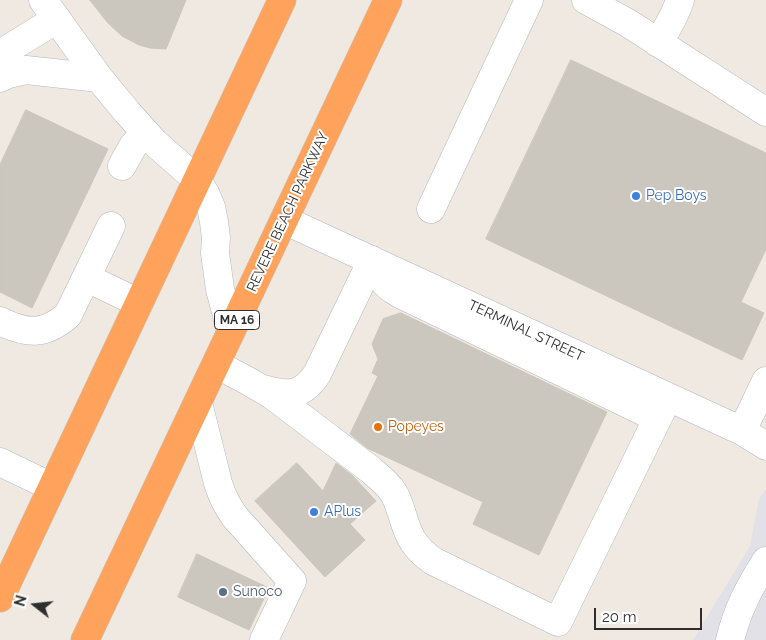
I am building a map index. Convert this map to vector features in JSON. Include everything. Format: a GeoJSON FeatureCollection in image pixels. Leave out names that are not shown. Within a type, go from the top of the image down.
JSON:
{"type":"FeatureCollection","features":[{"type":"Feature","properties":{"kind":"highway"},"geometry":{"type":"LineString","coordinates":[[0,598],[282,0]]}},
{"type":"Feature","properties":{"kind":"highway","name":"REVERE BEACH PARKWAY"},"geometry":{"type":"LineString","coordinates":[[86,640],[388,0]]}},
{"type":"Feature","properties":{"kind":"street"},"geometry":{"type":"LineString","coordinates":[[431,209],[529,0]]}},
{"type":"Feature","properties":{"kind":"street"},"geometry":{"type":"LineString","coordinates":[[586,0],[611,13],[766,112]]}},
{"type":"Feature","properties":{"kind":"street"},"geometry":{"type":"LineString","coordinates":[[658,43],[669,26],[680,0]]}},
{"type":"Feature","properties":{"kind":"street"},"geometry":{"type":"LineString","coordinates":[[0,54],[50,10],[99,78],[146,133],[162,150],[197,180],[211,207],[216,238],[215,253],[220,289],[231,331]]}},
{"type":"Feature","properties":{"kind":"street"},"geometry":{"type":"LineString","coordinates":[[0,78],[26,70],[99,78]]}},
{"type":"Feature","properties":{"kind":"street"},"geometry":{"type":"LineString","coordinates":[[122,166],[133,146],[146,133]]}},
{"type":"Feature","properties":{"kind":"street","name":"TERMINAL STREET"},"geometry":{"type":"LineString","coordinates":[[284,220],[372,260],[662,408],[742,431],[766,446]]}},
{"type":"Feature","properties":{"kind":"street"},"geometry":{"type":"LineString","coordinates":[[0,321],[13,328],[29,331],[59,323],[68,315],[75,304],[111,226]]}},
{"type":"Feature","properties":{"kind":"street"},"geometry":{"type":"LineString","coordinates":[[262,388],[288,394],[304,389],[311,383],[372,260]]}},
{"type":"Feature","properties":{"kind":"street"},"geometry":{"type":"LineString","coordinates":[[87,278],[139,303]]}},
{"type":"Feature","properties":{"kind":"street"},"geometry":{"type":"LineString","coordinates":[[0,304],[49,327]]}},
{"type":"Feature","properties":{"kind":"street"},"geometry":{"type":"LineString","coordinates":[[216,364],[262,388],[383,480],[394,492],[400,504],[407,532],[422,553],[433,561],[558,622],[662,408]]}},
{"type":"Feature","properties":{"kind":"street"},"geometry":{"type":"LineString","coordinates":[[742,431],[766,380]]}},
{"type":"Feature","properties":{"kind":"street"},"geometry":{"type":"LineString","coordinates":[[198,403],[218,483],[228,507],[292,581],[264,640]]}},
{"type":"Feature","properties":{"kind":"street"},"geometry":{"type":"LineString","coordinates":[[0,462],[52,487]]}},
{"type":"Feature","properties":{"kind":"street"},"geometry":{"type":"LineString","coordinates":[[730,640],[746,594],[766,560]]}},
{"type":"Feature","properties":{"kind":"shaded area"},"geometry":{"type":"Polygon","coordinates":[[[766,489],[766,640],[693,640],[750,546],[759,499],[766,489]]]}},
{"type":"Feature","properties":{"kind":"building"},"geometry":{"type":"Polygon","coordinates":[[[90,0],[186,0],[166,49],[139,45],[122,36],[108,23],[90,0]]]}},
{"type":"Feature","properties":{"kind":"building","name":"Pep Boys"},"geometry":{"type":"Polygon","coordinates":[[[571,60],[766,153],[766,249],[741,302],[764,313],[742,360],[486,239],[571,60]]]}},
{"type":"Feature","properties":{"kind":"building"},"geometry":{"type":"Polygon","coordinates":[[[26,110],[108,149],[32,308],[0,292],[0,165],[26,110]]]}},
{"type":"Feature","properties":{"kind":"building"},"geometry":{"type":"Polygon","coordinates":[[[401,313],[607,412],[539,555],[473,524],[483,502],[367,448],[350,434],[378,376],[372,373],[378,359],[372,344],[383,319],[401,313]]]}},
{"type":"Feature","properties":{"kind":"building","name":"APlus"},"geometry":{"type":"Polygon","coordinates":[[[297,463],[323,491],[336,463],[353,476],[376,501],[350,524],[365,540],[325,577],[255,501],[297,463]]]}},
{"type":"Feature","properties":{"kind":"building","name":"Sunoco"},"geometry":{"type":"Polygon","coordinates":[[[197,554],[269,588],[249,630],[178,597],[197,554]]]}},
{"type":"Feature","properties":{"kind":"place","name":"Pep Boys"},"geometry":{"type":"Point","coordinates":[636,196]}},
{"type":"Feature","properties":{"kind":"place","name":"Popeyes"},"geometry":{"type":"Point","coordinates":[378,427]}},
{"type":"Feature","properties":{"kind":"place","name":"APlus"},"geometry":{"type":"Point","coordinates":[314,512]}},
{"type":"Feature","properties":{"kind":"place","name":"Sunoco"},"geometry":{"type":"Point","coordinates":[223,592]}}]}
